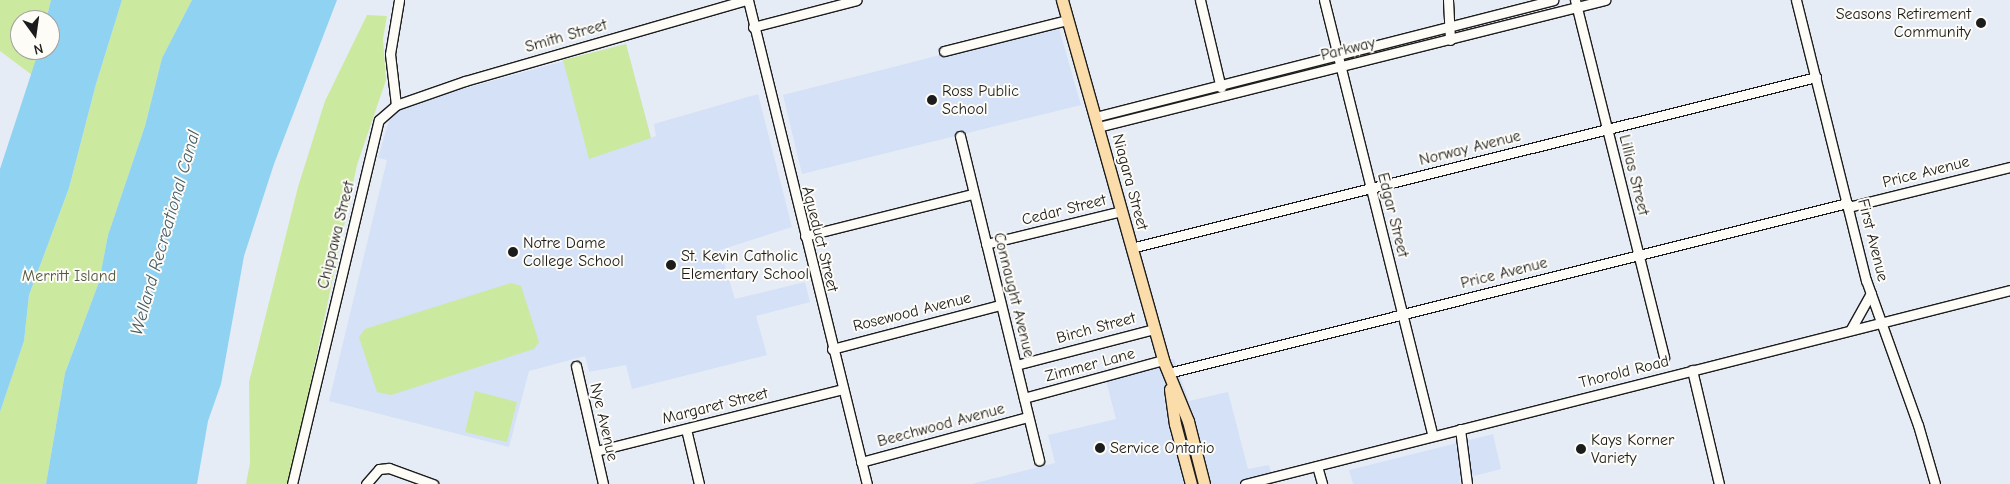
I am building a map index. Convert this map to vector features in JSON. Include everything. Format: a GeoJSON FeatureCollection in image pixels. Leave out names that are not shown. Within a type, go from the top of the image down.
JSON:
{"type":"FeatureCollection","features":[{"type":"Feature","properties":{"kind":"main road","name":"Niagara Street"},"geometry":{"type":"LineString","coordinates":[[1062,0],[1163,360],[1188,421],[1204,484]]}},
{"type":"Feature","properties":{"kind":"main road","name":"Niagara Street"},"geometry":{"type":"LineString","coordinates":[[1168,373],[1175,424],[1191,484]]}},
{"type":"Feature","properties":{"kind":"street"},"geometry":{"type":"LineString","coordinates":[[396,105],[390,54],[400,0]]}},
{"type":"Feature","properties":{"kind":"street","name":"Smith Street"},"geometry":{"type":"LineString","coordinates":[[396,105],[465,81],[746,0]]}},
{"type":"Feature","properties":{"kind":"street","name":"Aqueduct Street"},"geometry":{"type":"LineString","coordinates":[[746,0],[867,484]]}},
{"type":"Feature","properties":{"kind":"street"},"geometry":{"type":"LineString","coordinates":[[753,27],[857,0]]}},
{"type":"Feature","properties":{"kind":"street"},"geometry":{"type":"LineString","coordinates":[[1200,0],[1223,96]]}},
{"type":"Feature","properties":{"kind":"street","name":"Edgar Street"},"geometry":{"type":"LineString","coordinates":[[1324,0],[1433,436]]}},
{"type":"Feature","properties":{"kind":"street"},"geometry":{"type":"LineString","coordinates":[[1448,0],[1447,26],[1450,40]]}},
{"type":"Feature","properties":{"kind":"street","name":"Parkway"},"geometry":{"type":"LineString","coordinates":[[1097,122],[1220,83],[1553,0]]}},
{"type":"Feature","properties":{"kind":"street","name":"Parkway"},"geometry":{"type":"LineString","coordinates":[[1097,122],[1223,96],[1450,40],[1576,4],[1605,0]]}},
{"type":"Feature","properties":{"kind":"street","name":"First Avenue"},"geometry":{"type":"LineString","coordinates":[[1796,0],[1871,293],[1935,484]]}},
{"type":"Feature","properties":{"kind":"street","name":"Lillias Street"},"geometry":{"type":"LineString","coordinates":[[1576,4],[1664,357]]}},
{"type":"Feature","properties":{"kind":"street"},"geometry":{"type":"LineString","coordinates":[[944,51],[1067,20]]}},
{"type":"Feature","properties":{"kind":"street","name":"Norway Avenue"},"geometry":{"type":"LineString","coordinates":[[1131,248],[1816,77]]}},
{"type":"Feature","properties":{"kind":"street","name":"Chippawa Street"},"geometry":{"type":"LineString","coordinates":[[292,484],[363,184],[373,155],[373,142],[379,120],[396,105]]}},
{"type":"Feature","properties":{"kind":"street","name":"Connaught Avenue"},"geometry":{"type":"LineString","coordinates":[[960,136],[972,194],[1039,461]]}},
{"type":"Feature","properties":{"kind":"street","name":"Price Avenue"},"geometry":{"type":"LineString","coordinates":[[1168,373],[1638,255],[2010,166]]}},
{"type":"Feature","properties":{"kind":"street"},"geometry":{"type":"LineString","coordinates":[[805,236],[972,194]]}},
{"type":"Feature","properties":{"kind":"street","name":"Cedar Street"},"geometry":{"type":"LineString","coordinates":[[986,244],[1121,211]]}},
{"type":"Feature","properties":{"kind":"street","name":"Thorold Road"},"geometry":{"type":"LineString","coordinates":[[1245,484],[1850,329],[2010,290]]}},
{"type":"Feature","properties":{"kind":"street"},"geometry":{"type":"LineString","coordinates":[[1850,329],[1871,293]]}},
{"type":"Feature","properties":{"kind":"street","name":"Rosewood Avenue"},"geometry":{"type":"LineString","coordinates":[[832,348],[1000,305]]}},
{"type":"Feature","properties":{"kind":"street","name":"Birch Street"},"geometry":{"type":"LineString","coordinates":[[1016,365],[1154,329]]}},
{"type":"Feature","properties":{"kind":"street","name":"Zimmer Lane"},"geometry":{"type":"LineString","coordinates":[[1024,398],[1163,360]]}},
{"type":"Feature","properties":{"kind":"street","name":"Nye Avenue"},"geometry":{"type":"LineString","coordinates":[[576,366],[603,484]]}},
{"type":"Feature","properties":{"kind":"street"},"geometry":{"type":"LineString","coordinates":[[1692,370],[1719,484]]}},
{"type":"Feature","properties":{"kind":"street","name":"Margaret Street"},"geometry":{"type":"LineString","coordinates":[[596,450],[842,389]]}},
{"type":"Feature","properties":{"kind":"street","name":"Beechwood Avenue"},"geometry":{"type":"LineString","coordinates":[[861,462],[1028,417]]}},
{"type":"Feature","properties":{"kind":"street"},"geometry":{"type":"LineString","coordinates":[[686,429],[699,484]]}},
{"type":"Feature","properties":{"kind":"street"},"geometry":{"type":"LineString","coordinates":[[1460,429],[1466,484]]}},
{"type":"Feature","properties":{"kind":"street"},"geometry":{"type":"LineString","coordinates":[[1317,466],[1322,484]]}},
{"type":"Feature","properties":{"kind":"street"},"geometry":{"type":"LineString","coordinates":[[366,484],[379,469],[388,468],[433,484]]}},
{"type":"Feature","properties":{"kind":"shaded area","name":"Ross Public School"},"geometry":{"type":"Polygon","coordinates":[[[1058,25],[1081,105],[802,174],[783,95],[1058,25]]]}},
{"type":"Feature","properties":{"kind":"shaded area","name":"Notre Dame College School"},"geometry":{"type":"Polygon","coordinates":[[[626,44],[651,138],[656,136],[654,124],[758,94],[792,227],[720,250],[735,299],[805,282],[810,302],[756,316],[767,355],[632,389],[626,365],[589,372],[585,356],[529,371],[509,447],[329,401],[387,160],[378,158],[390,117],[408,104],[626,44]]]}},
{"type":"Feature","properties":{"kind":"shaded area"},"geometry":{"type":"Polygon","coordinates":[[[1174,359],[1189,401],[1228,392],[1248,469],[1269,465],[1274,484],[972,484],[1055,463],[1048,435],[1116,419],[1105,377],[1174,359]]]}},
{"type":"Feature","properties":{"kind":"shaded area"},"geometry":{"type":"Polygon","coordinates":[[[1493,434],[1501,469],[1459,480],[1460,484],[1353,484],[1349,470],[1493,434]]]}},
{"type":"Feature","properties":{"kind":"green space"},"geometry":{"type":"Polygon","coordinates":[[[0,0],[51,0],[48,10],[10,10],[10,58],[0,51],[0,0]]]}},
{"type":"Feature","properties":{"kind":"green space","name":"Merritt Island"},"geometry":{"type":"Polygon","coordinates":[[[122,0],[192,0],[162,58],[145,126],[108,235],[99,282],[65,373],[46,484],[0,484],[0,412],[24,341],[29,295],[69,188],[96,84],[122,0]]]}},
{"type":"Feature","properties":{"kind":"green space"},"geometry":{"type":"Polygon","coordinates":[[[367,15],[387,16],[383,39],[386,80],[357,165],[289,484],[246,484],[250,463],[249,382],[298,187],[325,101],[367,15]]]}},
{"type":"Feature","properties":{"kind":"green space"},"geometry":{"type":"Polygon","coordinates":[[[626,44],[651,138],[589,159],[563,60],[626,44]]]}},
{"type":"Feature","properties":{"kind":"green space"},"geometry":{"type":"Polygon","coordinates":[[[12,60],[36,60],[32,75],[12,60]]]}},
{"type":"Feature","properties":{"kind":"green space"},"geometry":{"type":"Polygon","coordinates":[[[511,283],[521,286],[539,342],[534,349],[391,395],[377,392],[359,337],[365,329],[511,283]]]}},
{"type":"Feature","properties":{"kind":"green space"},"geometry":{"type":"Polygon","coordinates":[[[475,391],[517,402],[507,442],[465,432],[475,391]]]}},
{"type":"Feature","properties":{"kind":"water"},"geometry":{"type":"Polygon","coordinates":[[[51,0],[122,0],[96,84],[69,188],[29,295],[24,341],[0,412],[0,169],[36,60],[60,60],[60,10],[48,10],[51,0]]]}},
{"type":"Feature","properties":{"kind":"water","name":"Welland Recreational Canal"},"geometry":{"type":"Polygon","coordinates":[[[192,0],[337,0],[274,164],[244,256],[221,384],[208,421],[197,484],[46,484],[65,373],[99,282],[108,235],[145,126],[162,58],[192,0]]]}},
{"type":"Feature","properties":{"kind":"place","name":"Seasons Retirement Community"},"geometry":{"type":"Point","coordinates":[1981,23]}},
{"type":"Feature","properties":{"kind":"place","name":"Ross Public School"},"geometry":{"type":"Point","coordinates":[932,100]}},
{"type":"Feature","properties":{"kind":"place","name":"Notre Dame College School"},"geometry":{"type":"Point","coordinates":[513,252]}},
{"type":"Feature","properties":{"kind":"place","name":"St. Kevin Catholic Elementary School"},"geometry":{"type":"Point","coordinates":[671,265]}},
{"type":"Feature","properties":{"kind":"place","name":"Service Ontario"},"geometry":{"type":"Point","coordinates":[1100,448]}},
{"type":"Feature","properties":{"kind":"place","name":"Kays Korner Variety"},"geometry":{"type":"Point","coordinates":[1581,449]}}]}
